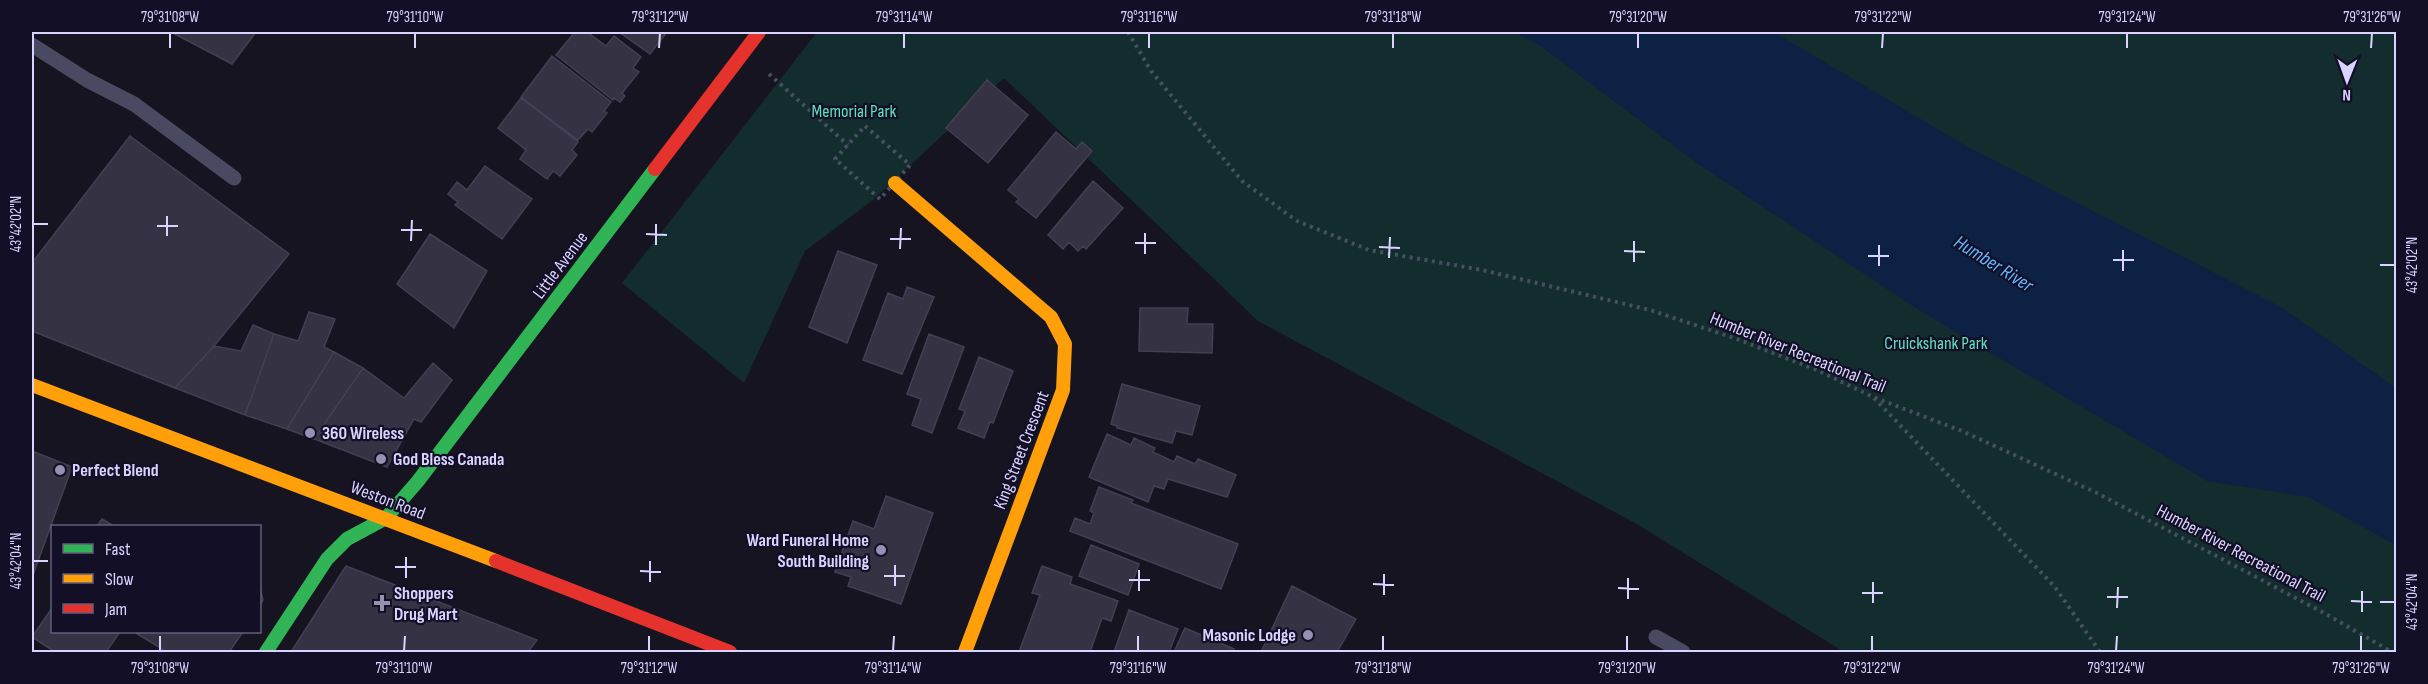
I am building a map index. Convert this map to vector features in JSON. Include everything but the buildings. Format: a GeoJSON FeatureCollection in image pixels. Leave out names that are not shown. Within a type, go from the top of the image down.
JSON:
{"type":"FeatureCollection","features":[{"type":"Feature","properties":{"kind":"street","name":"Little Avenue"},"geometry":{"type":"LineString","coordinates":[[386,518],[423,475],[759,32]]}},
{"type":"Feature","properties":{"kind":"street","name":"King Street Crescent"},"geometry":{"type":"LineString","coordinates":[[895,183],[1051,317],[1065,344],[1063,390],[965,652]]}},
{"type":"Feature","properties":{"kind":"street","name":"Weston Road"},"geometry":{"type":"LineString","coordinates":[[32,385],[386,518],[730,652]]}},
{"type":"Feature","properties":{"kind":"street"},"geometry":{"type":"LineString","coordinates":[[266,652],[327,559],[347,539],[386,518]]}},
{"type":"Feature","properties":{"kind":"lane"},"geometry":{"type":"LineString","coordinates":[[32,45],[87,80],[134,104],[234,178]]}},
{"type":"Feature","properties":{"kind":"lane"},"geometry":{"type":"LineString","coordinates":[[1656,637],[1683,652]]}},
{"type":"Feature","properties":{"kind":"path","name":"Humber River Recreational Trail"},"geometry":{"type":"LineString","coordinates":[[1128,32],[1151,71],[1242,181],[1297,220],[1369,250],[1482,270],[1650,310],[1737,339],[1817,370],[1873,398],[1962,431],[2097,493],[2326,614],[2392,652]]}},
{"type":"Feature","properties":{"kind":"path"},"geometry":{"type":"LineString","coordinates":[[764,70],[848,145]]}},
{"type":"Feature","properties":{"kind":"path"},"geometry":{"type":"LineString","coordinates":[[1873,398],[2055,587],[2100,652]]}},
{"type":"Feature","properties":{"kind":"green space","name":"Cruickshank Park"},"geometry":{"type":"Polygon","coordinates":[[[817,32],[2396,32],[2396,652],[1844,652],[1635,523],[1258,321],[1004,78],[873,200],[805,251],[744,383],[622,283],[817,32]]]}},
{"type":"Feature","properties":{"kind":"water","name":"Humber River"},"geometry":{"type":"Polygon","coordinates":[[[1514,32],[1774,32],[1966,146],[2281,307],[2396,388],[2396,545],[2308,497],[2207,481],[1922,312],[1701,166],[1539,45],[1514,32]]]}},
{"type":"Feature","properties":{"kind":"traffic: fast"},"geometry":{"type":"LineString","coordinates":[[266,652],[327,559],[347,539],[386,518],[418,481],[655,169]]}},
{"type":"Feature","properties":{"kind":"traffic: slow"},"geometry":{"type":"LineString","coordinates":[[895,183],[1051,317],[1065,344],[1063,390],[965,652]]}},
{"type":"Feature","properties":{"kind":"traffic: slow"},"geometry":{"type":"LineString","coordinates":[[32,385],[496,561]]}},
{"type":"Feature","properties":{"kind":"traffic: jam"},"geometry":{"type":"LineString","coordinates":[[655,169],[759,32]]}},
{"type":"Feature","properties":{"kind":"traffic: jam"},"geometry":{"type":"LineString","coordinates":[[496,561],[730,652]]}},
{"type":"Feature","properties":{"kind":"place","name":"360 Wireless"},"geometry":{"type":"Point","coordinates":[310,433]}},
{"type":"Feature","properties":{"kind":"place","name":"God Bless Canada"},"geometry":{"type":"Point","coordinates":[381,459]}},
{"type":"Feature","properties":{"kind":"place","name":"Perfect Blend"},"geometry":{"type":"Point","coordinates":[60,470]}},
{"type":"Feature","properties":{"kind":"place","name":"Ward Funeral Home South Building"},"geometry":{"type":"Point","coordinates":[881,550]}},
{"type":"Feature","properties":{"kind":"place","name":"Shoppers Drug Mart"},"geometry":{"type":"Point","coordinates":[382,603]}},
{"type":"Feature","properties":{"kind":"place","name":"Masonic Lodge"},"geometry":{"type":"Point","coordinates":[1308,635]}},
{"type":"Feature","properties":{"kind":"park label","name":"Memorial Park"},"geometry":{"type":"Point","coordinates":[854,111]}}]}
